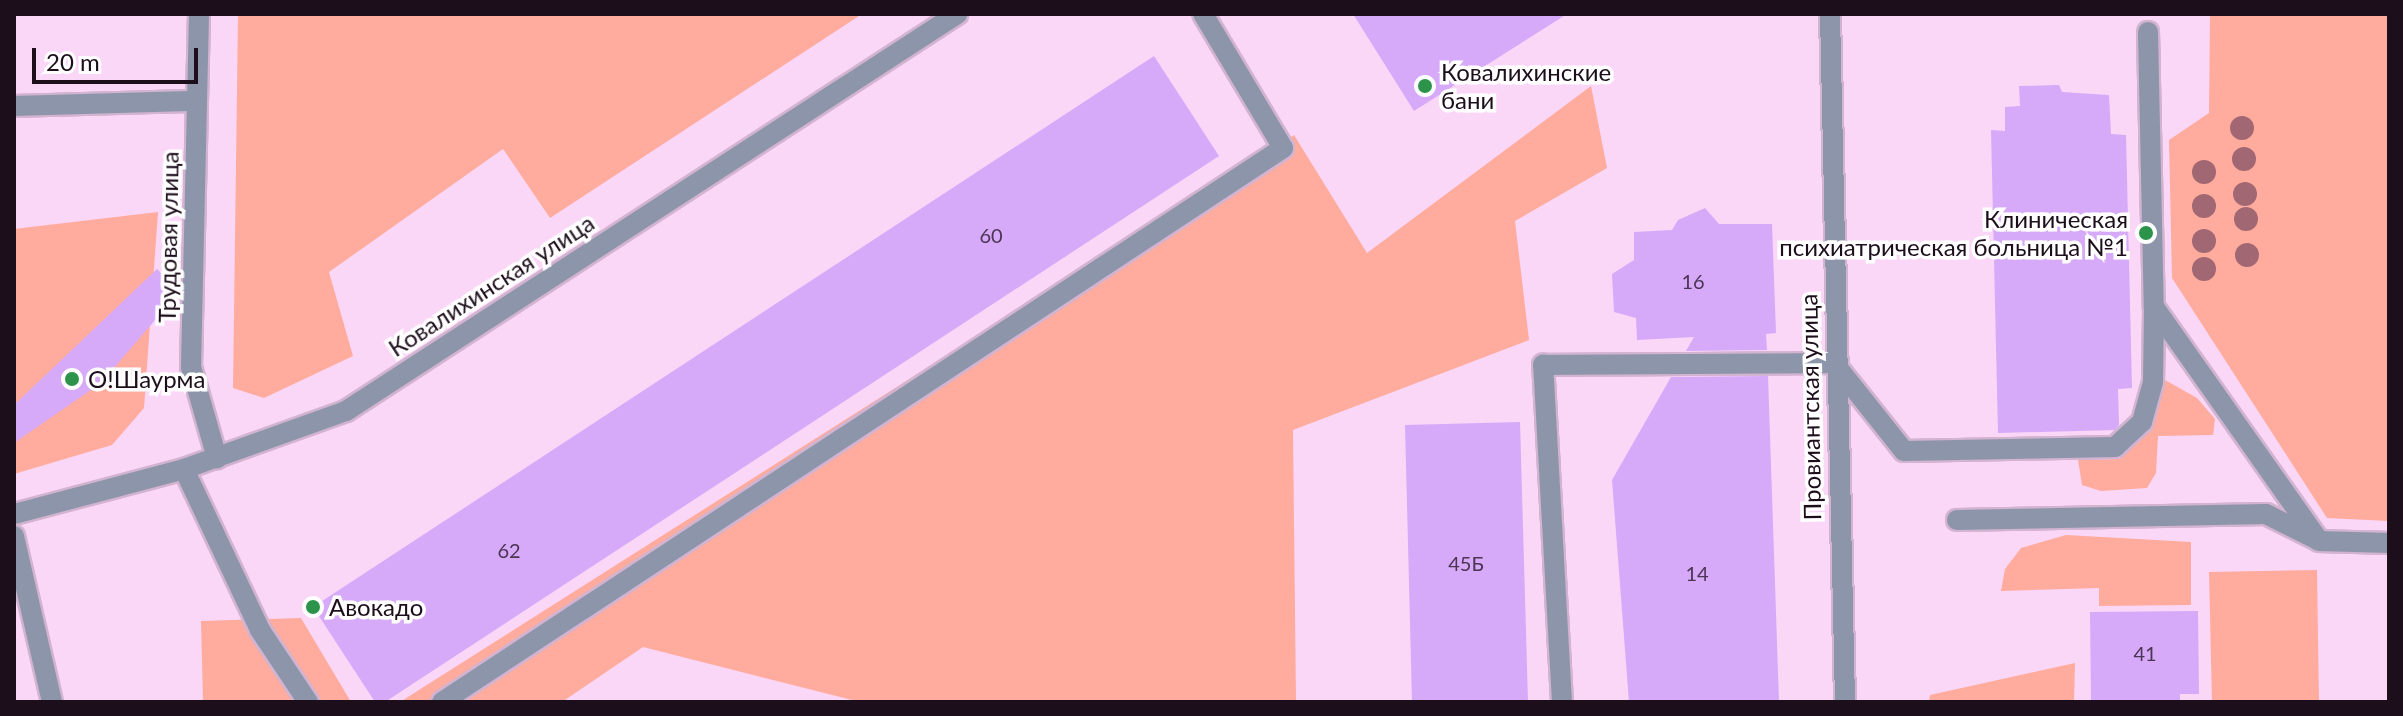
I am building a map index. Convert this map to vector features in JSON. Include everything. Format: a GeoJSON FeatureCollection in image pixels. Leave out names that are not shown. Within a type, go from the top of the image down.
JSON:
{"type":"FeatureCollection","features":[{"type":"Feature","properties":{"kind":"street","name":"Трудовая улица"},"geometry":{"type":"LineString","coordinates":[[199,14],[191,367],[217,458]]}},
{"type":"Feature","properties":{"kind":"street","name":"Ковалихинская улица"},"geometry":{"type":"LineString","coordinates":[[14,514],[184,469],[346,411],[957,14]]}},
{"type":"Feature","properties":{"kind":"street"},"geometry":{"type":"LineString","coordinates":[[442,702],[1283,148],[1203,14]]}},
{"type":"Feature","properties":{"kind":"street","name":"Провиантская улица"},"geometry":{"type":"LineString","coordinates":[[1830,14],[1834,363],[1845,702]]}},
{"type":"Feature","properties":{"kind":"street"},"geometry":{"type":"LineString","coordinates":[[1562,702],[1543,365],[1834,363],[1904,451],[2115,447],[2142,422],[2153,382],[2148,32]]}},
{"type":"Feature","properties":{"kind":"street"},"geometry":{"type":"LineString","coordinates":[[14,106],[197,101]]}},
{"type":"Feature","properties":{"kind":"street"},"geometry":{"type":"LineString","coordinates":[[2154,307],[2319,541]]}},
{"type":"Feature","properties":{"kind":"street"},"geometry":{"type":"LineString","coordinates":[[184,469],[260,630],[308,702]]}},
{"type":"Feature","properties":{"kind":"street"},"geometry":{"type":"LineString","coordinates":[[1957,520],[2266,514],[2319,541],[2389,543]]}},
{"type":"Feature","properties":{"kind":"street"},"geometry":{"type":"LineString","coordinates":[[14,536],[52,702]]}},
{"type":"Feature","properties":{"kind":"shaded area"},"geometry":{"type":"Polygon","coordinates":[[[238,14],[862,14],[550,218],[503,149],[329,272],[353,356],[264,398],[233,388],[238,14]]]}},
{"type":"Feature","properties":{"kind":"shaded area"},"geometry":{"type":"Polygon","coordinates":[[[2210,14],[2389,14],[2389,521],[2327,518],[2172,278],[2169,140],[2209,113],[2210,14]]]}},
{"type":"Feature","properties":{"kind":"shaded area"},"geometry":{"type":"Polygon","coordinates":[[[1591,86],[1607,168],[1515,221],[1529,340],[1293,430],[1296,702],[860,702],[643,647],[562,702],[400,702],[1294,135],[1367,253],[1591,86]]]}},
{"type":"Feature","properties":{"kind":"shaded area"},"geometry":{"type":"Polygon","coordinates":[[[158,212],[144,408],[112,445],[14,474],[14,229],[158,212]]]}},
{"type":"Feature","properties":{"kind":"shaded area"},"geometry":{"type":"Polygon","coordinates":[[[2165,380],[2197,398],[2215,419],[2213,435],[2158,436],[2156,473],[2147,488],[2101,491],[2082,485],[2078,460],[2120,459],[2152,427],[2165,380]]]}},
{"type":"Feature","properties":{"kind":"shaded area"},"geometry":{"type":"Polygon","coordinates":[[[2066,535],[2191,542],[2191,605],[2099,606],[2099,588],[2001,591],[2005,569],[2021,548],[2066,535]]]}},
{"type":"Feature","properties":{"kind":"shaded area"},"geometry":{"type":"Polygon","coordinates":[[[2317,570],[2319,702],[2212,702],[2209,572],[2317,570]]]}},
{"type":"Feature","properties":{"kind":"shaded area"},"geometry":{"type":"Polygon","coordinates":[[[301,618],[351,702],[203,702],[201,621],[301,618]]]}},
{"type":"Feature","properties":{"kind":"shaded area"},"geometry":{"type":"Polygon","coordinates":[[[2075,663],[2074,702],[1929,702],[1930,695],[2075,663]]]}},
{"type":"Feature","properties":{"kind":"building","name":"Ковалихинские бани"},"geometry":{"type":"Polygon","coordinates":[[[1353,14],[1567,14],[1414,111],[1353,14]]]}},
{"type":"Feature","properties":{"kind":"building"},"geometry":{"type":"Polygon","coordinates":[[[1154,56],[1219,156],[385,702],[375,702],[313,607],[1154,56]]]}},
{"type":"Feature","properties":{"kind":"building"},"geometry":{"type":"Polygon","coordinates":[[[2059,85],[2062,92],[2109,95],[2111,134],[2126,135],[2132,388],[2118,389],[2119,425],[2115,430],[1998,433],[1991,130],[2005,131],[2005,107],[2020,106],[2019,86],[2059,85]]]}},
{"type":"Feature","properties":{"kind":"building"},"geometry":{"type":"Polygon","coordinates":[[[1705,208],[1719,224],[1772,224],[1776,333],[1766,334],[1767,350],[1686,351],[1694,337],[1637,340],[1636,318],[1614,312],[1612,274],[1634,260],[1634,232],[1672,230],[1678,220],[1705,208]]]}},
{"type":"Feature","properties":{"kind":"building"},"geometry":{"type":"Polygon","coordinates":[[[157,269],[180,291],[101,383],[14,443],[14,405],[157,269]]]}},
{"type":"Feature","properties":{"kind":"building"},"geometry":{"type":"Polygon","coordinates":[[[1768,376],[1779,702],[1629,702],[1612,480],[1671,377],[1768,376]]]}},
{"type":"Feature","properties":{"kind":"building"},"geometry":{"type":"Polygon","coordinates":[[[1520,422],[1528,702],[1412,702],[1405,425],[1520,422]]]}},
{"type":"Feature","properties":{"kind":"building"},"geometry":{"type":"Polygon","coordinates":[[[2198,611],[2199,694],[2180,694],[2180,702],[2091,702],[2090,612],[2198,611]]]}},
{"type":"Feature","properties":{"kind":"place","name":"Ковалихинские бани"},"geometry":{"type":"Point","coordinates":[1425,86]}},
{"type":"Feature","properties":{"kind":"place","name":"Клиническая психиатрическая больница №1"},"geometry":{"type":"Point","coordinates":[2146,233]}},
{"type":"Feature","properties":{"kind":"place","name":"О!Шаурма"},"geometry":{"type":"Point","coordinates":[72,379]}},
{"type":"Feature","properties":{"kind":"place","name":"Авокадо"},"geometry":{"type":"Point","coordinates":[313,607]}}]}
